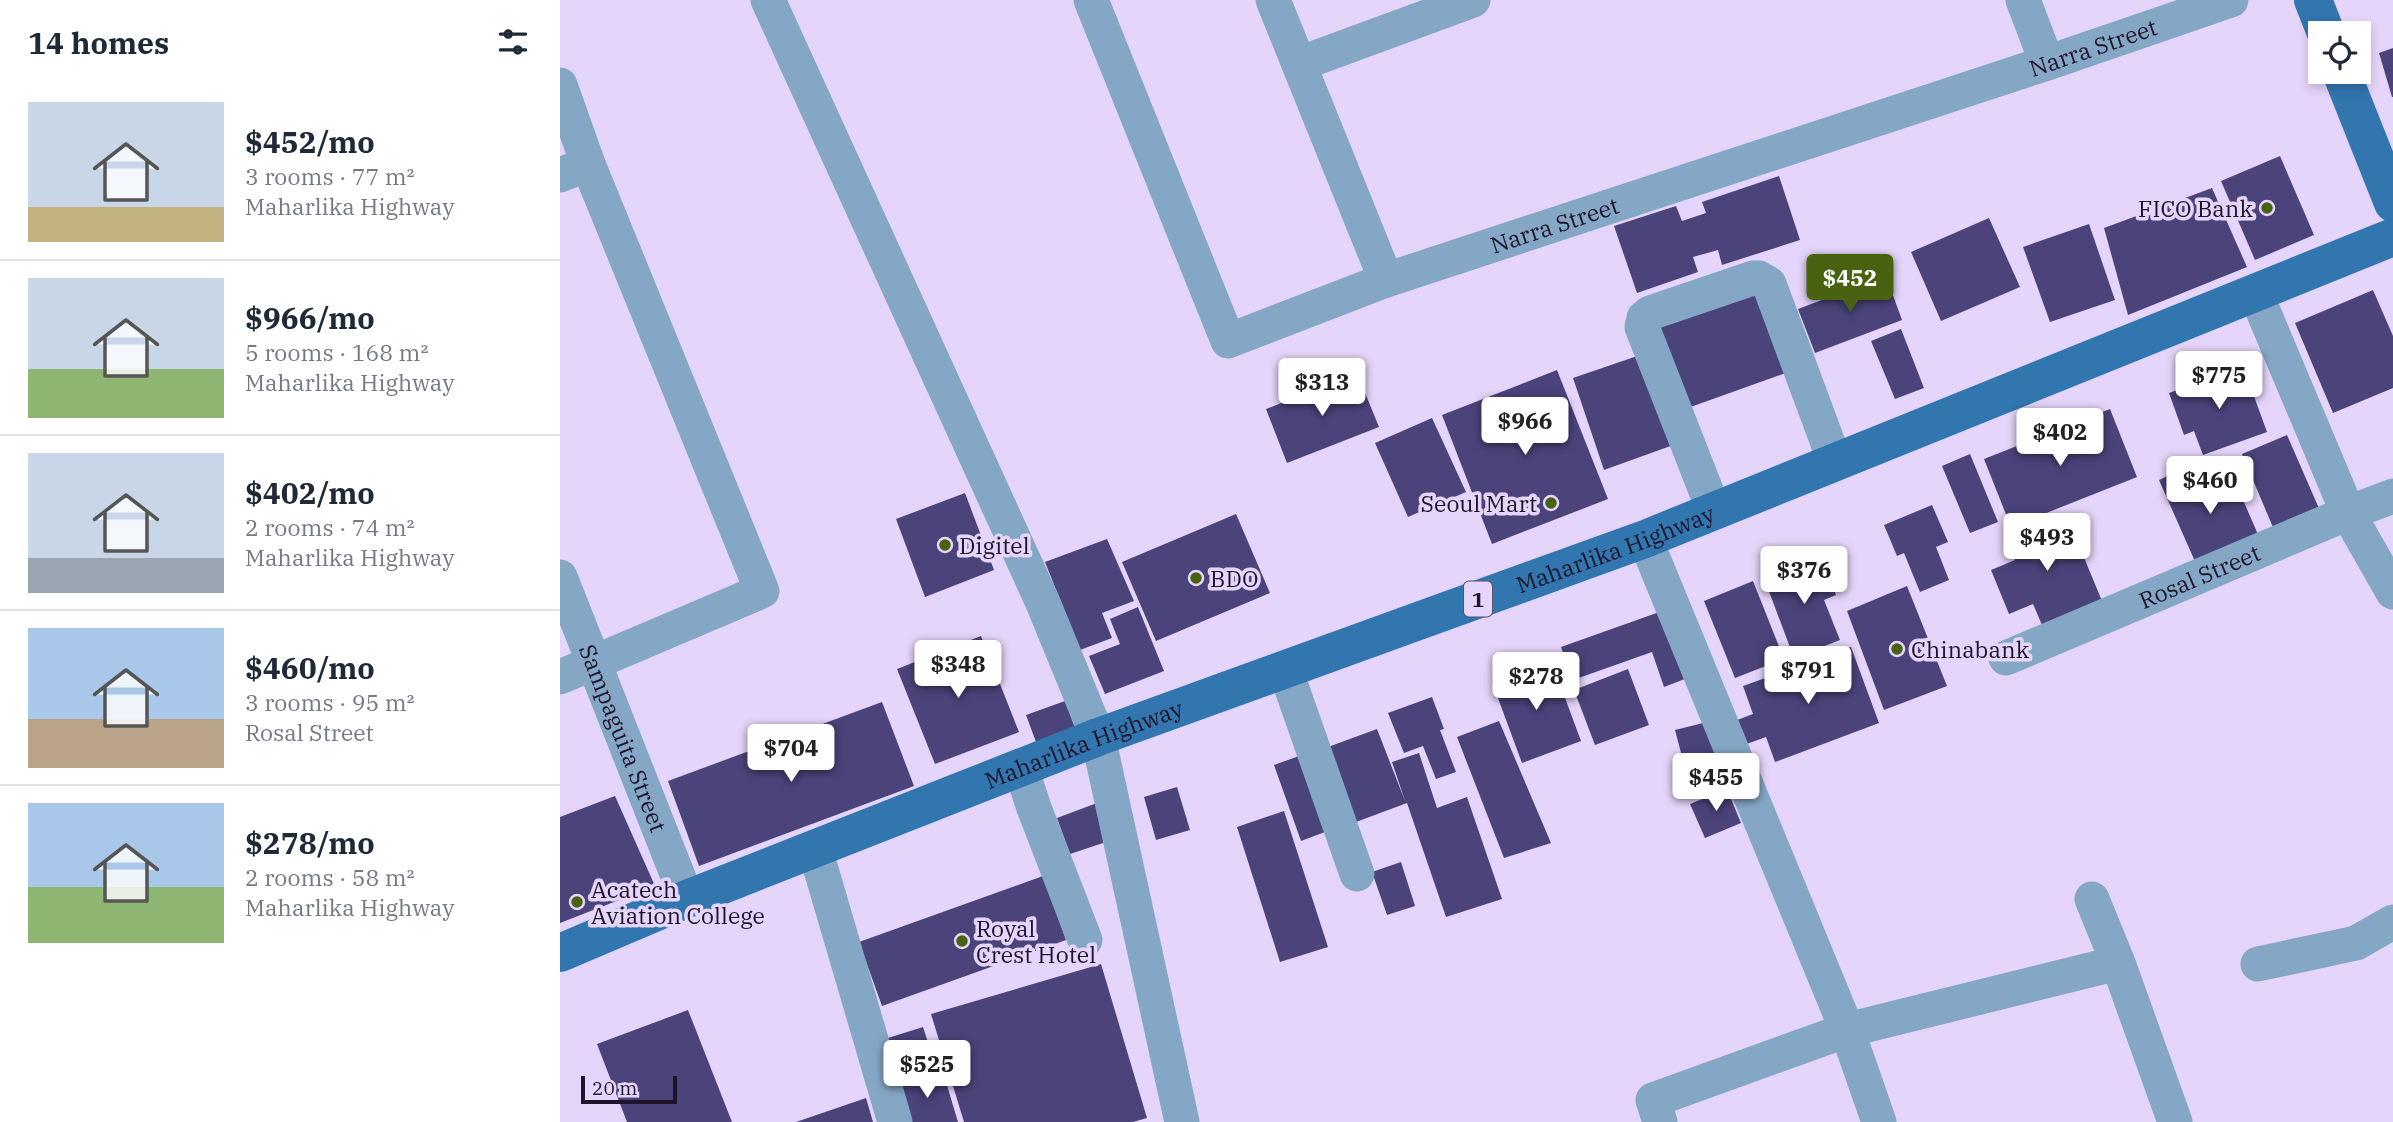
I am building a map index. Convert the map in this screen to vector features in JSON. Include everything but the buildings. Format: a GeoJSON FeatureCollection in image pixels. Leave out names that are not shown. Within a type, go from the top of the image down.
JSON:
{"type":"FeatureCollection","features":[{"type":"Feature","properties":{"kind":"main road"},"geometry":{"type":"LineString","coordinates":[[2313,0],[2321,21]]}},
{"type":"Feature","properties":{"kind":"main road"},"geometry":{"type":"LineString","coordinates":[[2347,84],[2393,203]]}},
{"type":"Feature","properties":{"kind":"main road","name":"Maharlika Highway"},"geometry":{"type":"LineString","coordinates":[[560,953],[687,899],[1098,737],[1645,539],[2393,237]]}},
{"type":"Feature","properties":{"kind":"street"},"geometry":{"type":"LineString","coordinates":[[768,0],[1037,591],[1098,737],[1182,1122]]}},
{"type":"Feature","properties":{"kind":"street","name":"Narra Street"},"geometry":{"type":"LineString","coordinates":[[1091,0],[1228,341],[1386,280],[2231,0]]}},
{"type":"Feature","properties":{"kind":"street"},"geometry":{"type":"LineString","coordinates":[[1273,0],[1386,280]]}},
{"type":"Feature","properties":{"kind":"street"},"geometry":{"type":"LineString","coordinates":[[1299,64],[1473,0]]}},
{"type":"Feature","properties":{"kind":"street"},"geometry":{"type":"LineString","coordinates":[[2024,0],[2047,63]]}},
{"type":"Feature","properties":{"kind":"street"},"geometry":{"type":"LineString","coordinates":[[560,85],[574,170],[762,592],[560,677]]}},
{"type":"Feature","properties":{"kind":"street"},"geometry":{"type":"LineString","coordinates":[[1714,511],[1642,327],[1644,318],[1650,313],[1753,278],[1764,279],[1769,284],[1835,462]]}},
{"type":"Feature","properties":{"kind":"street"},"geometry":{"type":"LineString","coordinates":[[2255,292],[2348,513],[2393,592]]}},
{"type":"Feature","properties":{"kind":"street","name":"Rosal Street"},"geometry":{"type":"LineString","coordinates":[[2006,658],[2393,496]]}},
{"type":"Feature","properties":{"kind":"street"},"geometry":{"type":"LineString","coordinates":[[1645,539],[1847,1030],[1879,1122]]}},
{"type":"Feature","properties":{"kind":"street","name":"Sampaguita Street"},"geometry":{"type":"LineString","coordinates":[[560,577],[687,899]]}},
{"type":"Feature","properties":{"kind":"street"},"geometry":{"type":"LineString","coordinates":[[1285,669],[1357,874]]}},
{"type":"Feature","properties":{"kind":"street"},"geometry":{"type":"LineString","coordinates":[[1021,768],[1085,940]]}},
{"type":"Feature","properties":{"kind":"street"},"geometry":{"type":"LineString","coordinates":[[815,849],[895,1122]]}},
{"type":"Feature","properties":{"kind":"street"},"geometry":{"type":"LineString","coordinates":[[2092,899],[2175,1122]]}},
{"type":"Feature","properties":{"kind":"street"},"geometry":{"type":"LineString","coordinates":[[2258,964],[2356,943],[2393,922]]}},
{"type":"Feature","properties":{"kind":"street"},"geometry":{"type":"LineString","coordinates":[[1660,1122],[1653,1100],[1847,1030],[2118,963]]}},
{"type":"Feature","properties":{"kind":"place","name":"FICO Bank"},"geometry":{"type":"Point","coordinates":[2267,208]}},
{"type":"Feature","properties":{"kind":"place","name":"Seoul Mart"},"geometry":{"type":"Point","coordinates":[1551,503]}},
{"type":"Feature","properties":{"kind":"place","name":"Digitel"},"geometry":{"type":"Point","coordinates":[945,545]}},
{"type":"Feature","properties":{"kind":"place","name":"BDO"},"geometry":{"type":"Point","coordinates":[1196,578]}},
{"type":"Feature","properties":{"kind":"place","name":"Chinabank"},"geometry":{"type":"Point","coordinates":[1897,649]}},
{"type":"Feature","properties":{"kind":"place","name":"Acatech Aviation College"},"geometry":{"type":"Point","coordinates":[577,902]}},
{"type":"Feature","properties":{"kind":"place","name":"Royal Crest Hotel"},"geometry":{"type":"Point","coordinates":[962,941]}}]}
